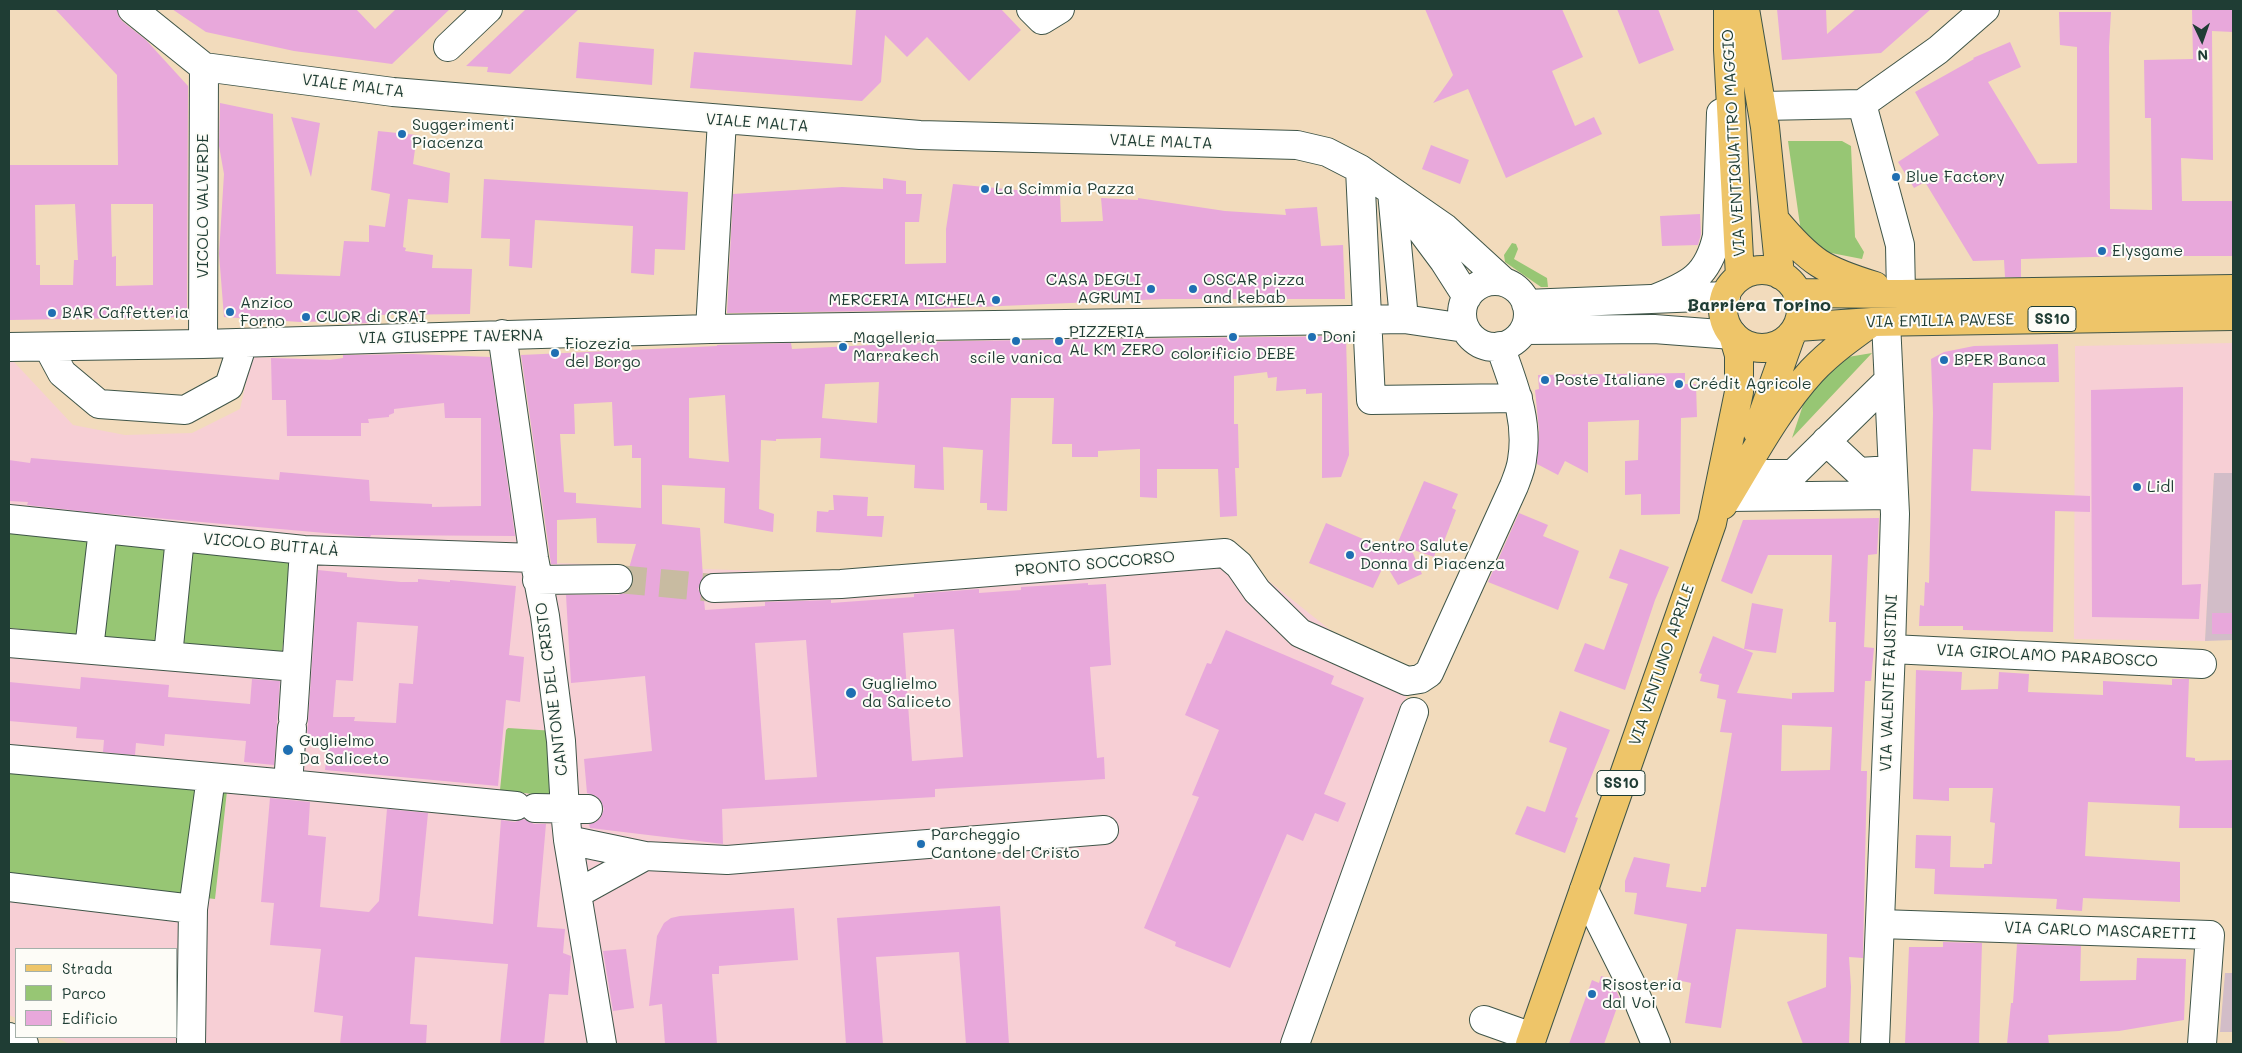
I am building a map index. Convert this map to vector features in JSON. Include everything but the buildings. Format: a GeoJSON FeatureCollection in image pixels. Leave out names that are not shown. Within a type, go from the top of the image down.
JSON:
{"type":"FeatureCollection","features":[{"type":"Feature","properties":{"kind":"main road","name":"VIA VENTIQUATTRO MAGGIO"},"geometry":{"type":"LineString","coordinates":[[1728,9],[1733,287]]}},
{"type":"Feature","properties":{"kind":"main road","name":"VIA VENTIQUATTRO MAGGIO"},"geometry":{"type":"LineString","coordinates":[[1745,9],[1762,106],[1775,220],[1789,284]]}},
{"type":"Feature","properties":{"kind":"main road"},"geometry":{"type":"LineString","coordinates":[[1775,220],[1805,255],[1828,270],[1855,281],[1901,294]]}},
{"type":"Feature","properties":{"kind":"main road","name":"SS10"},"geometry":{"type":"LineString","coordinates":[[1735,486],[1800,316],[1801,304],[1789,284],[1760,271],[1733,287],[1724,317],[1727,327],[1742,342],[1762,348],[1773,347],[1794,331]]}},
{"type":"Feature","properties":{"kind":"main road","name":"VIA EMILIA PAVESE"},"geometry":{"type":"LineString","coordinates":[[1789,284],[1901,294],[2233,288]]}},
{"type":"Feature","properties":{"kind":"main road","name":"VIA EMILIA PAVESE"},"geometry":{"type":"LineString","coordinates":[[1794,331],[1879,322],[2233,316]]}},
{"type":"Feature","properties":{"kind":"main road","name":"SS10"},"geometry":{"type":"LineString","coordinates":[[1712,523],[1772,426],[1812,371],[1843,342],[1879,322]]}},
{"type":"Feature","properties":{"kind":"main road","name":"VIA VENTUNO APRILE"},"geometry":{"type":"LineString","coordinates":[[1531,1041],[1712,523],[1739,392],[1741,374],[1739,355],[1733,335]]}},
{"type":"Feature","properties":{"kind":"street"},"geometry":{"type":"LineString","coordinates":[[132,9],[204,67]]}},
{"type":"Feature","properties":{"kind":"street"},"geometry":{"type":"LineString","coordinates":[[448,47],[488,9]]}},
{"type":"Feature","properties":{"kind":"street"},"geometry":{"type":"LineString","coordinates":[[1031,9],[1042,20],[1060,9]]}},
{"type":"Feature","properties":{"kind":"street"},"geometry":{"type":"LineString","coordinates":[[1762,106],[1862,104],[1938,50],[1985,9]]}},
{"type":"Feature","properties":{"kind":"street"},"geometry":{"type":"LineString","coordinates":[[1654,299],[1680,289],[1704,271],[1714,251],[1717,236],[1720,124],[1728,50]]}},
{"type":"Feature","properties":{"kind":"street","name":"VIALE MALTA"},"geometry":{"type":"LineString","coordinates":[[204,67],[393,92],[920,135],[1298,145],[1327,152],[1360,169],[1445,228],[1504,282]]}},
{"type":"Feature","properties":{"kind":"street","name":"VICOLO VALVERDE"},"geometry":{"type":"LineString","coordinates":[[203,344],[204,67]]}},
{"type":"Feature","properties":{"kind":"street"},"geometry":{"type":"LineString","coordinates":[[1862,104],[1900,245],[1901,294]]}},
{"type":"Feature","properties":{"kind":"street"},"geometry":{"type":"LineString","coordinates":[[710,329],[722,120]]}},
{"type":"Feature","properties":{"kind":"street"},"geometry":{"type":"LineString","coordinates":[[1360,169],[1371,400],[1518,398],[1500,346]]}},
{"type":"Feature","properties":{"kind":"street"},"geometry":{"type":"LineString","coordinates":[[1392,192],[1404,319]]}},
{"type":"Feature","properties":{"kind":"street","name":"VIALE MALTA"},"geometry":{"type":"LineString","coordinates":[[1392,192],[1444,261],[1465,311]]}},
{"type":"Feature","properties":{"kind":"street"},"geometry":{"type":"LineString","coordinates":[[1504,282],[1518,290],[1525,317],[1510,343],[1500,346],[1480,343],[1471,337],[1465,311],[1474,289],[1483,283],[1504,282]]}},
{"type":"Feature","properties":{"kind":"street"},"geometry":{"type":"LineString","coordinates":[[1525,317],[1733,287]]}},
{"type":"Feature","properties":{"kind":"street","name":"VIA GIUSEPPE TAVERNA"},"geometry":{"type":"LineString","coordinates":[[9,347],[243,343],[710,329],[1367,320],[1404,319],[1465,311]]}},
{"type":"Feature","properties":{"kind":"street"},"geometry":{"type":"LineString","coordinates":[[1525,317],[1733,335]]}},
{"type":"Feature","properties":{"kind":"street","name":"VIA VALENTE FAUSTINI"},"geometry":{"type":"LineString","coordinates":[[1875,1044],[1892,649],[1893,482],[1888,381],[1879,322]]}},
{"type":"Feature","properties":{"kind":"street","name":"CANTONE DEL CRISTO"},"geometry":{"type":"LineString","coordinates":[[502,334],[562,741],[576,809],[568,840],[602,1044]]}},
{"type":"Feature","properties":{"kind":"street"},"geometry":{"type":"LineString","coordinates":[[48,347],[62,372],[99,404],[185,410],[229,386],[243,343]]}},
{"type":"Feature","properties":{"kind":"street"},"geometry":{"type":"LineString","coordinates":[[1735,486],[1793,474],[1888,381]]}},
{"type":"Feature","properties":{"kind":"street","name":"PRONTO SOCCORSO"},"geometry":{"type":"LineString","coordinates":[[714,588],[841,584],[1225,553],[1239,565],[1257,591],[1300,634],[1407,680],[1420,679],[1429,673],[1514,486],[1522,460],[1524,428],[1518,398]]}},
{"type":"Feature","properties":{"kind":"street"},"geometry":{"type":"LineString","coordinates":[[1826,441],[1859,472],[1893,482]]}},
{"type":"Feature","properties":{"kind":"street"},"geometry":{"type":"LineString","coordinates":[[1735,486],[1893,482]]}},
{"type":"Feature","properties":{"kind":"street","name":"VICOLO BUTTALÀ"},"geometry":{"type":"LineString","coordinates":[[9,519],[304,550],[536,569]]}},
{"type":"Feature","properties":{"kind":"street"},"geometry":{"type":"LineString","coordinates":[[89,650],[103,529]]}},
{"type":"Feature","properties":{"kind":"street"},"geometry":{"type":"LineString","coordinates":[[168,656],[180,537]]}},
{"type":"Feature","properties":{"kind":"street"},"geometry":{"type":"LineString","coordinates":[[288,784],[304,550]]}},
{"type":"Feature","properties":{"kind":"street"},"geometry":{"type":"LineString","coordinates":[[536,569],[618,579]]}},
{"type":"Feature","properties":{"kind":"street"},"geometry":{"type":"LineString","coordinates":[[9,643],[296,667]]}},
{"type":"Feature","properties":{"kind":"street","name":"VIA GIROLAMO PARABOSCO"},"geometry":{"type":"LineString","coordinates":[[1892,649],[2202,664]]}},
{"type":"Feature","properties":{"kind":"street"},"geometry":{"type":"LineString","coordinates":[[1295,1044],[1414,712]]}},
{"type":"Feature","properties":{"kind":"street"},"geometry":{"type":"LineString","coordinates":[[9,759],[516,806],[576,809]]}},
{"type":"Feature","properties":{"kind":"street"},"geometry":{"type":"LineString","coordinates":[[191,1044],[193,910],[210,777]]}},
{"type":"Feature","properties":{"kind":"street"},"geometry":{"type":"LineString","coordinates":[[568,840],[645,856],[727,860],[1104,830]]}},
{"type":"Feature","properties":{"kind":"street"},"geometry":{"type":"LineString","coordinates":[[578,893],[645,856]]}},
{"type":"Feature","properties":{"kind":"street"},"geometry":{"type":"LineString","coordinates":[[9,886],[193,910]]}},
{"type":"Feature","properties":{"kind":"street"},"geometry":{"type":"LineString","coordinates":[[1584,890],[1632,986],[1656,1044]]}},
{"type":"Feature","properties":{"kind":"street","name":"VIA CARLO MASCARETTI"},"geometry":{"type":"LineString","coordinates":[[1880,924],[2210,935],[2202,1044]]}},
{"type":"Feature","properties":{"kind":"street"},"geometry":{"type":"LineString","coordinates":[[1484,1020],[1531,1041]]}},
{"type":"Feature","properties":{"kind":"street"},"geometry":{"type":"LineString","coordinates":[[9,1037],[24,1044]]}},
{"type":"Feature","properties":{"kind":"shaded area"},"geometry":{"type":"Polygon","coordinates":[[[2233,343],[2233,473],[2214,473],[2205,641],[2074,639],[2075,346],[2233,343]]]}},
{"type":"Feature","properties":{"kind":"shaded area"},"geometry":{"type":"Polygon","coordinates":[[[252,357],[497,364],[532,562],[805,573],[1224,541],[1270,582],[1408,692],[1286,1044],[70,1044],[56,1038],[178,1038],[178,948],[15,948],[15,1018],[9,1015],[9,362],[14,362],[73,425],[125,435],[192,433],[240,409],[252,357]]]}},
{"type":"Feature","properties":{"kind":"shaded area"},"geometry":{"type":"Polygon","coordinates":[[[2214,473],[2233,473],[2233,640],[2205,641],[2214,473]]]}},
{"type":"Feature","properties":{"kind":"shaded area"},"geometry":{"type":"Polygon","coordinates":[[[2225,973],[2233,973],[2233,1032],[2220,1032],[2225,973]]]}},
{"type":"Feature","properties":{"kind":"green space"},"geometry":{"type":"Polygon","coordinates":[[[1788,141],[1842,141],[1851,146],[1855,237],[1864,252],[1862,259],[1821,251],[1801,232],[1788,141]]]}},
{"type":"Feature","properties":{"kind":"green space"},"geometry":{"type":"Polygon","coordinates":[[[1512,243],[1516,244],[1518,249],[1514,259],[1547,278],[1548,287],[1541,287],[1505,262],[1504,255],[1512,243]]]}},
{"type":"Feature","properties":{"kind":"green space"},"geometry":{"type":"Polygon","coordinates":[[[1872,353],[1792,438],[1810,384],[1848,357],[1872,353]]]}},
{"type":"Feature","properties":{"kind":"green space"},"geometry":{"type":"Polygon","coordinates":[[[9,532],[291,558],[282,653],[9,628],[9,532]]]}},
{"type":"Feature","properties":{"kind":"green space"},"geometry":{"type":"Polygon","coordinates":[[[508,728],[555,731],[556,797],[500,790],[506,730],[508,728]]]}},
{"type":"Feature","properties":{"kind":"green space"},"geometry":{"type":"Polygon","coordinates":[[[9,768],[227,791],[215,899],[9,876],[9,768]]]}},
{"type":"Feature","properties":{"kind":"tunnel"},"geometry":{"type":"LineString","coordinates":[[618,579],[714,588]]}},
{"type":"Feature","properties":{"kind":"place","name":"Suggerimenti Piacenza"},"geometry":{"type":"Point","coordinates":[402,134]}},
{"type":"Feature","properties":{"kind":"place","name":"Blue Factory"},"geometry":{"type":"Point","coordinates":[1896,177]}},
{"type":"Feature","properties":{"kind":"place","name":"La Scimmia Pazza"},"geometry":{"type":"Point","coordinates":[985,189]}},
{"type":"Feature","properties":{"kind":"place","name":"Elysgame"},"geometry":{"type":"Point","coordinates":[2102,251]}},
{"type":"Feature","properties":{"kind":"place","name":"CASA DEGLI AGRUMI"},"geometry":{"type":"Point","coordinates":[1151,289]}},
{"type":"Feature","properties":{"kind":"place","name":"OSCAR pizza and kebab"},"geometry":{"type":"Point","coordinates":[1193,289]}},
{"type":"Feature","properties":{"kind":"place","name":"MERCERIA MICHELA"},"geometry":{"type":"Point","coordinates":[996,300]}},
{"type":"Feature","properties":{"kind":"place","name":"Anzico Forno"},"geometry":{"type":"Point","coordinates":[230,312]}},
{"type":"Feature","properties":{"kind":"place","name":"BAR Caffetteria"},"geometry":{"type":"Point","coordinates":[52,313]}},
{"type":"Feature","properties":{"kind":"place","name":"CUOR di CRAI"},"geometry":{"type":"Point","coordinates":[306,317]}},
{"type":"Feature","properties":{"kind":"place","name":"colorificio DEBE"},"geometry":{"type":"Point","coordinates":[1233,337]}},
{"type":"Feature","properties":{"kind":"place","name":"Doni"},"geometry":{"type":"Point","coordinates":[1312,337]}},
{"type":"Feature","properties":{"kind":"place","name":"scile vanica"},"geometry":{"type":"Point","coordinates":[1016,341]}},
{"type":"Feature","properties":{"kind":"place","name":"PIZZERIA AL KM ZERO"},"geometry":{"type":"Point","coordinates":[1059,341]}},
{"type":"Feature","properties":{"kind":"place","name":"Magelleria Marrakech"},"geometry":{"type":"Point","coordinates":[843,347]}},
{"type":"Feature","properties":{"kind":"place","name":"Fiozezia del Borgo"},"geometry":{"type":"Point","coordinates":[555,353]}},
{"type":"Feature","properties":{"kind":"place","name":"BPER Banca"},"geometry":{"type":"Point","coordinates":[1944,360]}},
{"type":"Feature","properties":{"kind":"place","name":"Poste Italiane"},"geometry":{"type":"Point","coordinates":[1545,380]}},
{"type":"Feature","properties":{"kind":"place","name":"Crédit Agricole"},"geometry":{"type":"Point","coordinates":[1679,384]}},
{"type":"Feature","properties":{"kind":"place","name":"Lidl"},"geometry":{"type":"Point","coordinates":[2137,487]}},
{"type":"Feature","properties":{"kind":"place","name":"Centro Salute Donna di Piacenza"},"geometry":{"type":"Point","coordinates":[1350,555]}},
{"type":"Feature","properties":{"kind":"place","name":"Guglielmo da Saliceto"},"geometry":{"type":"Point","coordinates":[851,693]}},
{"type":"Feature","properties":{"kind":"place","name":"Guglielmo Da Saliceto"},"geometry":{"type":"Point","coordinates":[288,750]}},
{"type":"Feature","properties":{"kind":"place","name":"Parcheggio Cantone del Cristo"},"geometry":{"type":"Point","coordinates":[921,844]}},
{"type":"Feature","properties":{"kind":"place","name":"Risosteria dal Voi"},"geometry":{"type":"Point","coordinates":[1592,994]}},
{"type":"Feature","properties":{"kind":"district","name":"Barriera Torino"},"geometry":{"type":"Point","coordinates":[1759,305]}}]}
